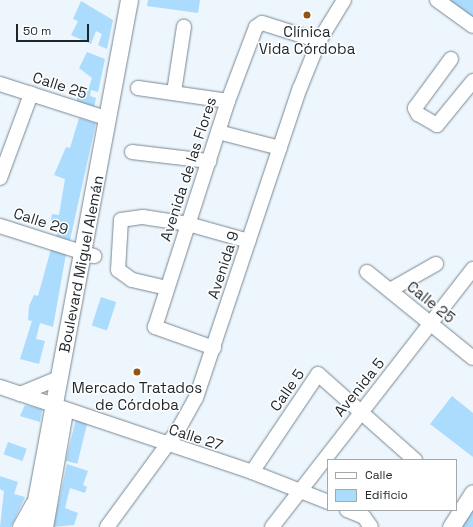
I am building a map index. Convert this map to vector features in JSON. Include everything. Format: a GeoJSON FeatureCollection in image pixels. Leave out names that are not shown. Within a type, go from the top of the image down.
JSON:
{"type":"FeatureCollection","features":[{"type":"Feature","properties":{"kind":"main road","name":"Boulevard Miguel Alemán"},"geometry":{"type":"LineString","coordinates":[[31,527],[35,500],[59,407],[59,378],[88,254],[129,0]]}},
{"type":"Feature","properties":{"kind":"main road","name":"Boulevard Miguel Alemán"},"geometry":{"type":"LineString","coordinates":[[44,527],[59,407],[139,0]]}},
{"type":"Feature","properties":{"kind":"main road"},"geometry":{"type":"LineString","coordinates":[[451,527],[473,493]]}},
{"type":"Feature","properties":{"kind":"street","name":"Avenida 9"},"geometry":{"type":"LineString","coordinates":[[107,527],[167,446],[196,398],[280,148],[319,41],[344,0]]}},
{"type":"Feature","properties":{"kind":"street"},"geometry":{"type":"LineString","coordinates":[[437,0],[473,26]]}},
{"type":"Feature","properties":{"kind":"street","name":"Avenida de las Flores"},"geometry":{"type":"LineString","coordinates":[[214,348],[155,327],[228,101],[259,24],[269,23],[319,41]]}},
{"type":"Feature","properties":{"kind":"street"},"geometry":{"type":"LineString","coordinates":[[174,92],[184,28]]}},
{"type":"Feature","properties":{"kind":"street"},"geometry":{"type":"LineString","coordinates":[[451,58],[415,108],[418,114],[437,125],[473,81]]}},
{"type":"Feature","properties":{"kind":"street","name":"Calle 25"},"geometry":{"type":"LineString","coordinates":[[0,84],[110,119]]}},
{"type":"Feature","properties":{"kind":"street"},"geometry":{"type":"LineString","coordinates":[[138,88],[228,101]]}},
{"type":"Feature","properties":{"kind":"street"},"geometry":{"type":"LineString","coordinates":[[0,178],[31,94]]}},
{"type":"Feature","properties":{"kind":"street"},"geometry":{"type":"LineString","coordinates":[[218,132],[280,148]]}},
{"type":"Feature","properties":{"kind":"street"},"geometry":{"type":"LineString","coordinates":[[132,152],[209,161]]}},
{"type":"Feature","properties":{"kind":"street"},"geometry":{"type":"LineString","coordinates":[[167,288],[132,280],[118,270],[121,220],[143,217],[188,224],[249,241]]}},
{"type":"Feature","properties":{"kind":"street","name":"Calle 29"},"geometry":{"type":"LineString","coordinates":[[0,226],[88,254]]}},
{"type":"Feature","properties":{"kind":"street"},"geometry":{"type":"LineString","coordinates":[[390,290],[436,264]]}},
{"type":"Feature","properties":{"kind":"street","name":"Avenida 5"},"geometry":{"type":"LineString","coordinates":[[272,527],[361,411],[432,324],[473,269]]}},
{"type":"Feature","properties":{"kind":"street","name":"Calle 25"},"geometry":{"type":"LineString","coordinates":[[367,272],[473,358]]}},
{"type":"Feature","properties":{"kind":"street","name":"Calle 5"},"geometry":{"type":"LineString","coordinates":[[252,472],[318,374],[414,459]]}},
{"type":"Feature","properties":{"kind":"street"},"geometry":{"type":"LineString","coordinates":[[20,394],[59,378]]}},
{"type":"Feature","properties":{"kind":"street","name":"Calle 27"},"geometry":{"type":"LineString","coordinates":[[0,387],[167,446],[252,472],[327,502]]}},
{"type":"Feature","properties":{"kind":"street"},"geometry":{"type":"LineString","coordinates":[[20,527],[35,500]]}},
{"type":"Feature","properties":{"kind":"street"},"geometry":{"type":"LineString","coordinates":[[350,511],[369,518]]}},
{"type":"Feature","properties":{"kind":"building"},"geometry":{"type":"Polygon","coordinates":[[[148,0],[200,0],[198,13],[147,6],[148,0]]]}},
{"type":"Feature","properties":{"kind":"building"},"geometry":{"type":"Polygon","coordinates":[[[446,0],[473,0],[473,19],[446,0]]]}},
{"type":"Feature","properties":{"kind":"building"},"geometry":{"type":"Polygon","coordinates":[[[81,1],[113,20],[107,49],[98,45],[102,34],[96,31],[91,44],[71,35],[78,21],[73,19],[81,1]]]}},
{"type":"Feature","properties":{"kind":"building"},"geometry":{"type":"Polygon","coordinates":[[[87,52],[105,59],[98,92],[91,90],[90,96],[96,98],[94,108],[76,102],[81,87],[88,90],[92,78],[79,68],[87,52]]]}},
{"type":"Feature","properties":{"kind":"building"},"geometry":{"type":"Polygon","coordinates":[[[79,118],[96,123],[70,240],[56,238],[59,224],[51,222],[52,214],[59,215],[65,179],[54,175],[66,147],[70,148],[79,118]]]}},
{"type":"Feature","properties":{"kind":"building"},"geometry":{"type":"Polygon","coordinates":[[[51,249],[66,254],[53,327],[40,323],[36,339],[45,341],[39,364],[20,359],[32,321],[28,320],[29,306],[34,295],[38,296],[51,249]]]}},
{"type":"Feature","properties":{"kind":"building"},"geometry":{"type":"Polygon","coordinates":[[[101,297],[116,302],[107,330],[92,326],[101,297]]]}},
{"type":"Feature","properties":{"kind":"building"},"geometry":{"type":"Polygon","coordinates":[[[452,396],[473,413],[473,457],[430,424],[452,396]]]}},
{"type":"Feature","properties":{"kind":"building"},"geometry":{"type":"Polygon","coordinates":[[[25,405],[42,409],[40,422],[20,416],[25,405]]]}},
{"type":"Feature","properties":{"kind":"building"},"geometry":{"type":"Polygon","coordinates":[[[76,419],[88,422],[77,464],[66,461],[76,419]]]}},
{"type":"Feature","properties":{"kind":"building"},"geometry":{"type":"Polygon","coordinates":[[[8,442],[27,449],[22,461],[4,454],[8,442]]]}},
{"type":"Feature","properties":{"kind":"building"},"geometry":{"type":"Polygon","coordinates":[[[67,464],[88,471],[83,485],[87,487],[85,493],[70,488],[65,508],[78,513],[74,525],[53,527],[67,464]]]}},
{"type":"Feature","properties":{"kind":"building"},"geometry":{"type":"Polygon","coordinates":[[[0,476],[18,482],[14,494],[25,497],[11,527],[0,527],[4,491],[0,489],[0,476]]]}},
{"type":"Feature","properties":{"kind":"building"},"geometry":{"type":"Polygon","coordinates":[[[473,509],[473,527],[461,527],[473,509]]]}},
{"type":"Feature","properties":{"kind":"place","name":"Clínica Vida Córdoba"},"geometry":{"type":"Point","coordinates":[307,15]}},
{"type":"Feature","properties":{"kind":"place","name":"Mercado Tratados de Córdoba"},"geometry":{"type":"Point","coordinates":[137,372]}}]}
